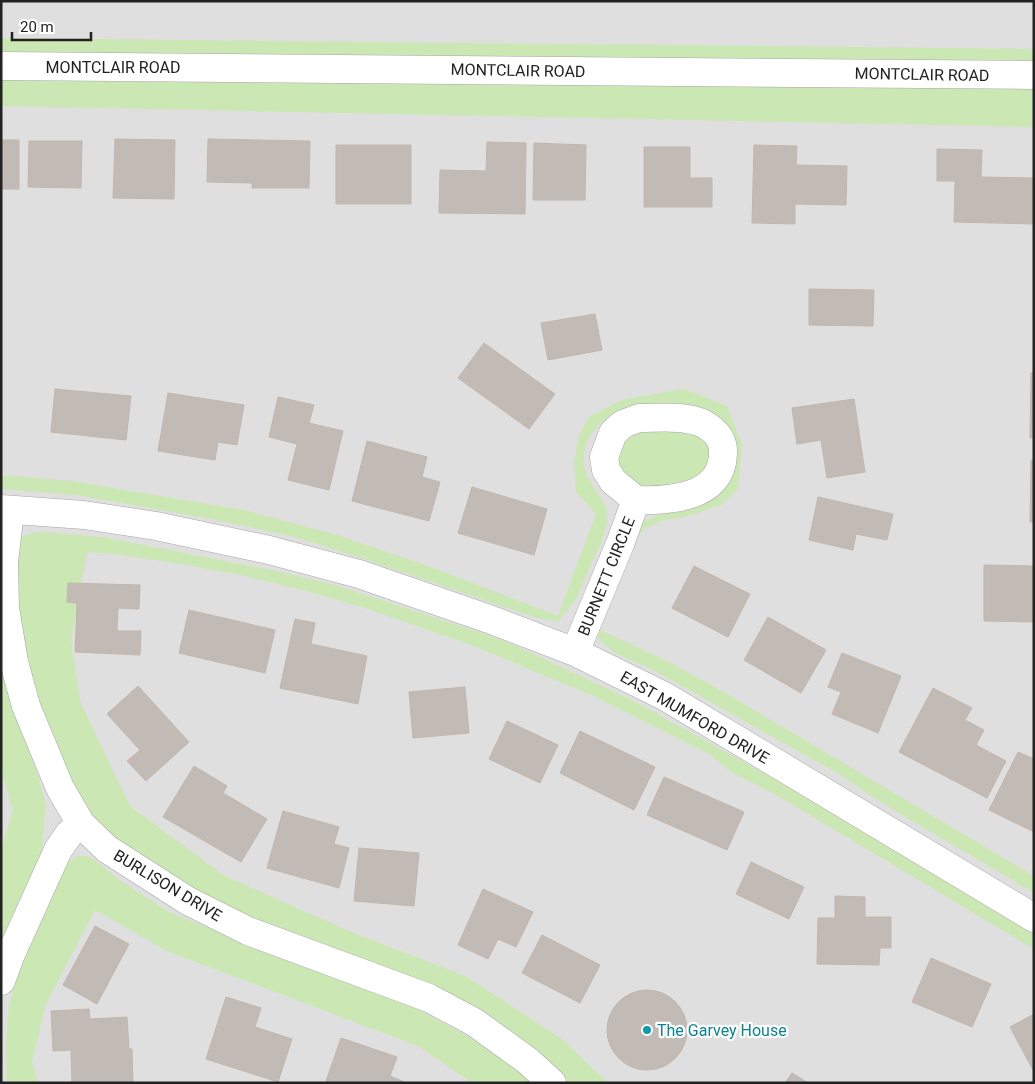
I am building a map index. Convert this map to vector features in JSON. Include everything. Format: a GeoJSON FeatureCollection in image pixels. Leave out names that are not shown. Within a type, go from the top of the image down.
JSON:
{"type":"FeatureCollection","features":[{"type":"Feature","properties":{"kind":"street","name":"MONTCLAIR ROAD"},"geometry":{"type":"LineString","coordinates":[[1,66],[1034,75]]}},
{"type":"Feature","properties":{"kind":"street","name":"BURNETT CIRCLE"},"geometry":{"type":"LineString","coordinates":[[575,652],[620,544],[636,500]]}},
{"type":"Feature","properties":{"kind":"street","name":"EAST MUMFORD DRIVE"},"geometry":{"type":"LineString","coordinates":[[6,509],[84,515],[156,526],[269,550],[359,574],[489,619],[575,652],[666,697],[1034,918]]}},
{"type":"Feature","properties":{"kind":"street","name":"BURLISON DRIVE"},"geometry":{"type":"LineString","coordinates":[[6,509],[5,608],[14,662],[26,706],[60,788],[80,824],[107,849],[188,901],[248,931],[429,998],[474,1022],[528,1061],[552,1083]]}},
{"type":"Feature","properties":{"kind":"street"},"geometry":{"type":"LineString","coordinates":[[1,982],[11,954],[58,850],[69,834],[80,824]]}},
{"type":"Feature","properties":{"kind":"shaded area"},"geometry":{"type":"Polygon","coordinates":[[[1,1],[1034,1],[1034,1083],[1,1083],[1,1]]]}},
{"type":"Feature","properties":{"kind":"green space"},"geometry":{"type":"Polygon","coordinates":[[[1,38],[1034,49],[1034,63],[1,53],[1,38]]]}},
{"type":"Feature","properties":{"kind":"green space"},"geometry":{"type":"Polygon","coordinates":[[[1,79],[1034,86],[1034,127],[1,106],[1,79]]]}},
{"type":"Feature","properties":{"kind":"green space"},"geometry":{"type":"Polygon","coordinates":[[[684,389],[727,406],[742,445],[738,488],[721,505],[685,517],[663,520],[645,528],[634,541],[602,617],[600,630],[669,662],[722,691],[1034,876],[1034,893],[877,800],[839,774],[655,671],[617,654],[603,644],[595,633],[634,531],[644,521],[678,508],[729,433],[628,409],[599,424],[586,442],[583,463],[588,478],[606,507],[607,522],[603,538],[575,601],[558,621],[545,620],[522,613],[291,536],[211,519],[76,495],[1,489],[1,475],[72,481],[244,510],[334,534],[434,568],[558,616],[596,514],[576,492],[574,463],[579,435],[589,417],[621,400],[684,389]]]}},
{"type":"Feature","properties":{"kind":"green space"},"geometry":{"type":"Polygon","coordinates":[[[645,428],[696,428],[713,443],[711,466],[704,475],[668,485],[634,486],[617,474],[617,445],[621,436],[645,428]]]}},
{"type":"Feature","properties":{"kind":"green space"},"geometry":{"type":"Polygon","coordinates":[[[45,532],[103,537],[272,570],[332,584],[503,640],[632,700],[798,792],[1034,931],[1034,949],[778,796],[731,772],[709,754],[591,695],[471,645],[365,608],[310,592],[245,576],[188,565],[115,554],[87,552],[71,642],[81,704],[130,806],[223,875],[349,931],[467,977],[563,1040],[608,1083],[567,1083],[521,1044],[279,935],[139,863],[96,824],[70,789],[25,695],[14,563],[21,537],[31,533],[45,532]]]}},
{"type":"Feature","properties":{"kind":"green space"},"geometry":{"type":"Polygon","coordinates":[[[1,665],[3,677],[38,776],[46,805],[41,856],[1,947],[1,849],[13,810],[1,770],[1,665]]]}},
{"type":"Feature","properties":{"kind":"green space"},"geometry":{"type":"Polygon","coordinates":[[[78,856],[87,856],[93,859],[121,881],[169,912],[259,948],[362,982],[423,1012],[489,1048],[534,1083],[472,1083],[418,1046],[169,952],[95,910],[45,1006],[32,1063],[38,1083],[7,1083],[6,1044],[9,1005],[27,943],[64,865],[78,856]]]}},
{"type":"Feature","properties":{"kind":"building"},"geometry":{"type":"Polygon","coordinates":[[[115,139],[175,140],[174,199],[113,198],[115,139]]]}},
{"type":"Feature","properties":{"kind":"building"},"geometry":{"type":"Polygon","coordinates":[[[208,139],[310,141],[309,188],[252,188],[252,183],[207,182],[208,139]]]}},
{"type":"Feature","properties":{"kind":"building"},"geometry":{"type":"Polygon","coordinates":[[[1,140],[19,140],[19,189],[1,189],[1,140]]]}},
{"type":"Feature","properties":{"kind":"building"},"geometry":{"type":"Polygon","coordinates":[[[29,141],[82,141],[81,188],[28,187],[29,141]]]}},
{"type":"Feature","properties":{"kind":"building"},"geometry":{"type":"Polygon","coordinates":[[[487,142],[526,143],[525,214],[439,213],[440,170],[486,171],[487,142]]]}},
{"type":"Feature","properties":{"kind":"building"},"geometry":{"type":"Polygon","coordinates":[[[534,143],[586,145],[585,200],[533,200],[534,143]]]}},
{"type":"Feature","properties":{"kind":"building"},"geometry":{"type":"Polygon","coordinates":[[[336,145],[411,145],[411,204],[336,204],[336,145]]]}},
{"type":"Feature","properties":{"kind":"building"},"geometry":{"type":"Polygon","coordinates":[[[754,145],[797,146],[796,165],[847,166],[846,205],[795,204],[795,224],[752,223],[754,145]]]}},
{"type":"Feature","properties":{"kind":"building"},"geometry":{"type":"Polygon","coordinates":[[[644,147],[690,147],[690,178],[712,178],[712,207],[644,207],[644,147]]]}},
{"type":"Feature","properties":{"kind":"building"},"geometry":{"type":"Polygon","coordinates":[[[937,149],[982,150],[981,177],[1034,178],[1034,224],[954,222],[955,181],[937,181],[937,149]]]}},
{"type":"Feature","properties":{"kind":"building"},"geometry":{"type":"Polygon","coordinates":[[[809,289],[874,290],[873,326],[809,325],[809,289]]]}},
{"type":"Feature","properties":{"kind":"building"},"geometry":{"type":"Polygon","coordinates":[[[595,314],[602,350],[548,360],[541,323],[595,314]]]}},
{"type":"Feature","properties":{"kind":"building"},"geometry":{"type":"Polygon","coordinates":[[[484,343],[555,394],[529,429],[458,378],[484,343]]]}},
{"type":"Feature","properties":{"kind":"building"},"geometry":{"type":"Polygon","coordinates":[[[1031,373],[1034,373],[1034,438],[1030,438],[1031,373]]]}},
{"type":"Feature","properties":{"kind":"building"},"geometry":{"type":"Polygon","coordinates":[[[55,389],[131,396],[126,440],[51,432],[55,389]]]}},
{"type":"Feature","properties":{"kind":"building"},"geometry":{"type":"Polygon","coordinates":[[[168,393],[244,405],[237,445],[218,442],[215,460],[158,451],[168,393]]]}},
{"type":"Feature","properties":{"kind":"building"},"geometry":{"type":"Polygon","coordinates":[[[278,397],[314,405],[309,423],[343,431],[329,490],[288,480],[297,444],[269,437],[278,397]]]}},
{"type":"Feature","properties":{"kind":"building"},"geometry":{"type":"Polygon","coordinates":[[[854,399],[865,472],[827,478],[821,440],[797,444],[792,408],[854,399]]]}},
{"type":"Feature","properties":{"kind":"building"},"geometry":{"type":"Polygon","coordinates":[[[367,441],[427,457],[422,477],[440,482],[429,521],[352,501],[367,441]]]}},
{"type":"Feature","properties":{"kind":"building"},"geometry":{"type":"Polygon","coordinates":[[[1031,460],[1034,460],[1034,522],[1030,522],[1031,460]]]}},
{"type":"Feature","properties":{"kind":"building"},"geometry":{"type":"Polygon","coordinates":[[[472,487],[547,509],[534,555],[458,533],[472,487]]]}},
{"type":"Feature","properties":{"kind":"building"},"geometry":{"type":"Polygon","coordinates":[[[818,497],[893,514],[887,540],[856,534],[853,550],[809,540],[818,497]]]}},
{"type":"Feature","properties":{"kind":"building"},"geometry":{"type":"Polygon","coordinates":[[[984,565],[1034,566],[1034,622],[984,621],[984,565]]]}},
{"type":"Feature","properties":{"kind":"building"},"geometry":{"type":"Polygon","coordinates":[[[694,566],[750,594],[728,637],[672,608],[694,566]]]}},
{"type":"Feature","properties":{"kind":"building"},"geometry":{"type":"Polygon","coordinates":[[[68,583],[140,585],[139,609],[118,608],[117,631],[141,631],[140,655],[75,652],[77,603],[67,602],[68,583]]]}},
{"type":"Feature","properties":{"kind":"building"},"geometry":{"type":"Polygon","coordinates":[[[189,610],[275,630],[265,673],[179,653],[189,610]]]}},
{"type":"Feature","properties":{"kind":"building"},"geometry":{"type":"Polygon","coordinates":[[[768,617],[826,650],[801,693],[744,660],[768,617]]]}},
{"type":"Feature","properties":{"kind":"building"},"geometry":{"type":"Polygon","coordinates":[[[295,619],[315,623],[311,644],[367,656],[358,704],[280,688],[295,619]]]}},
{"type":"Feature","properties":{"kind":"building"},"geometry":{"type":"Polygon","coordinates":[[[842,653],[901,676],[878,733],[832,714],[841,692],[828,687],[842,653]]]}},
{"type":"Feature","properties":{"kind":"building"},"geometry":{"type":"Polygon","coordinates":[[[138,686],[189,742],[146,781],[127,761],[140,750],[107,714],[138,686]]]}},
{"type":"Feature","properties":{"kind":"building"},"geometry":{"type":"Polygon","coordinates":[[[465,687],[469,733],[413,738],[409,692],[465,687]]]}},
{"type":"Feature","properties":{"kind":"building"},"geometry":{"type":"Polygon","coordinates":[[[933,688],[972,708],[965,720],[984,730],[976,745],[1006,761],[987,798],[899,752],[933,688]]]}},
{"type":"Feature","properties":{"kind":"building"},"geometry":{"type":"Polygon","coordinates":[[[507,721],[558,745],[540,783],[489,759],[507,721]]]}},
{"type":"Feature","properties":{"kind":"building"},"geometry":{"type":"Polygon","coordinates":[[[580,731],[655,767],[634,810],[560,773],[580,731]]]}},
{"type":"Feature","properties":{"kind":"building"},"geometry":{"type":"Polygon","coordinates":[[[1018,752],[1034,759],[1034,832],[989,810],[1018,752]]]}},
{"type":"Feature","properties":{"kind":"building"},"geometry":{"type":"Polygon","coordinates":[[[194,766],[227,786],[223,793],[267,819],[241,862],[163,817],[194,766]]]}},
{"type":"Feature","properties":{"kind":"building"},"geometry":{"type":"Polygon","coordinates":[[[664,777],[744,812],[727,850],[647,815],[664,777]]]}},
{"type":"Feature","properties":{"kind":"building"},"geometry":{"type":"Polygon","coordinates":[[[283,811],[339,827],[334,844],[349,848],[339,888],[267,868],[283,811]]]}},
{"type":"Feature","properties":{"kind":"building"},"geometry":{"type":"Polygon","coordinates":[[[359,848],[419,853],[414,906],[354,901],[359,848]]]}},
{"type":"Feature","properties":{"kind":"building"},"geometry":{"type":"Polygon","coordinates":[[[751,862],[804,887],[789,919],[736,894],[751,862]]]}},
{"type":"Feature","properties":{"kind":"building"},"geometry":{"type":"Polygon","coordinates":[[[483,889],[533,912],[516,947],[498,939],[488,959],[458,945],[483,889]]]}},
{"type":"Feature","properties":{"kind":"building"},"geometry":{"type":"Polygon","coordinates":[[[835,896],[865,897],[865,917],[891,917],[891,948],[880,948],[879,965],[817,964],[818,918],[835,918],[835,896]]]}},
{"type":"Feature","properties":{"kind":"building"},"geometry":{"type":"Polygon","coordinates":[[[95,926],[129,944],[97,1004],[63,985],[95,926]]]}},
{"type":"Feature","properties":{"kind":"building"},"geometry":{"type":"Polygon","coordinates":[[[542,935],[600,965],[580,1003],[522,973],[542,935]]]}},
{"type":"Feature","properties":{"kind":"building"},"geometry":{"type":"Polygon","coordinates":[[[931,958],[991,984],[972,1027],[912,1002],[931,958]]]}},
{"type":"Feature","properties":{"kind":"building","name":"The Garvey House"},"geometry":{"type":"Polygon","coordinates":[[[647,990],[662,993],[675,1002],[684,1015],[687,1030],[684,1045],[675,1058],[662,1067],[647,1070],[632,1067],[619,1058],[610,1045],[607,1030],[610,1015],[619,1002],[632,993],[647,990]]]}},
{"type":"Feature","properties":{"kind":"building"},"geometry":{"type":"Polygon","coordinates":[[[226,997],[261,1008],[255,1027],[292,1039],[278,1082],[206,1059],[226,997]]]}},
{"type":"Feature","properties":{"kind":"building"},"geometry":{"type":"Polygon","coordinates":[[[89,1009],[90,1019],[127,1017],[129,1049],[132,1049],[133,1083],[72,1083],[71,1050],[53,1051],[51,1011],[89,1009]]]}},
{"type":"Feature","properties":{"kind":"building"},"geometry":{"type":"Polygon","coordinates":[[[1034,1014],[1034,1072],[1010,1027],[1034,1014]]]}},
{"type":"Feature","properties":{"kind":"building"},"geometry":{"type":"Polygon","coordinates":[[[341,1038],[397,1057],[390,1076],[407,1083],[331,1083],[326,1081],[341,1038]]]}},
{"type":"Feature","properties":{"kind":"building"},"geometry":{"type":"Polygon","coordinates":[[[792,1073],[808,1083],[785,1083],[792,1073]]]}},
{"type":"Feature","properties":{"kind":"place","name":"The Garvey House"},"geometry":{"type":"Point","coordinates":[647,1030]}}]}
